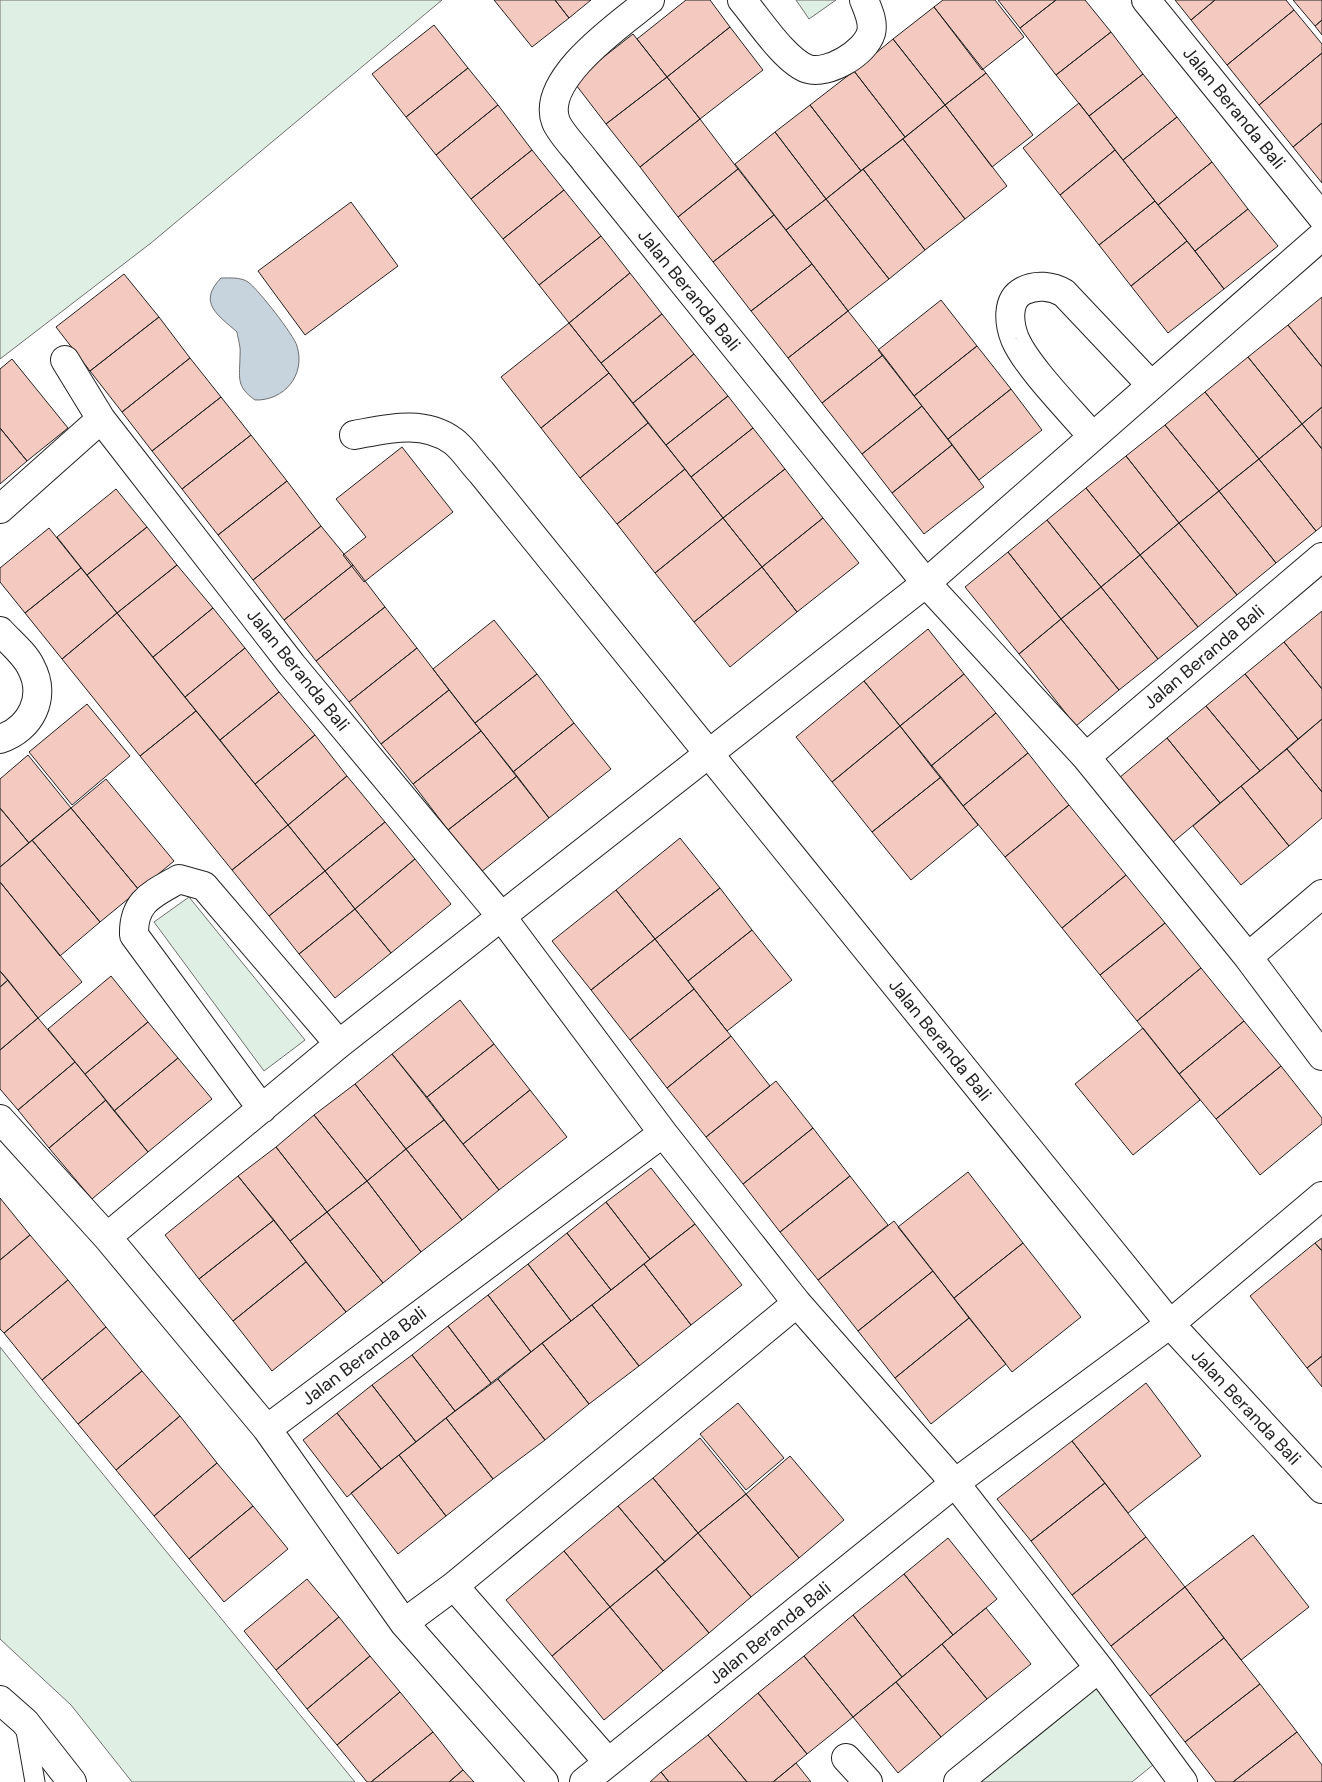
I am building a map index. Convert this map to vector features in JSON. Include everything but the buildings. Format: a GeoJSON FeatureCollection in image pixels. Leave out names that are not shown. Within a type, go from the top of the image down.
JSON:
{"type":"FeatureCollection","features":[{"type":"Feature","properties":{"kind":"street","name":"Jalan Beranda Bali"},"geometry":{"type":"LineString","coordinates":[[650,0],[599,42],[570,71],[558,89],[554,102],[556,122],[592,170],[926,583],[1086,757],[1248,958],[1322,1056]]}},
{"type":"Feature","properties":{"kind":"street"},"geometry":{"type":"LineString","coordinates":[[742,0],[791,58],[808,69],[825,70],[841,64],[859,50],[871,34],[871,18],[864,0]]}},
{"type":"Feature","properties":{"kind":"street","name":"Jalan Beranda Bali"},"geometry":{"type":"LineString","coordinates":[[1146,0],[1322,217]]}},
{"type":"Feature","properties":{"kind":"street"},"geometry":{"type":"LineString","coordinates":[[107,1237],[339,1044],[926,583],[1322,236]]}},
{"type":"Feature","properties":{"kind":"street"},"geometry":{"type":"LineString","coordinates":[[1092,436],[1036,370],[1015,340],[1010,313],[1015,298],[1024,291],[1042,287],[1054,288],[1064,293],[1151,385]]}},
{"type":"Feature","properties":{"kind":"street","name":"Jalan Beranda Bali"},"geometry":{"type":"LineString","coordinates":[[65,360],[101,419],[292,665],[502,916],[663,1134],[797,1302],[955,1483],[1099,1668],[1177,1780]]}},
{"type":"Feature","properties":{"kind":"street"},"geometry":{"type":"LineString","coordinates":[[0,509],[101,419]]}},
{"type":"Feature","properties":{"kind":"street","name":"Jalan Beranda Bali"},"geometry":{"type":"LineString","coordinates":[[354,434],[402,426],[426,429],[452,441],[482,472],[1170,1324],[1322,1489]]}},
{"type":"Feature","properties":{"kind":"street","name":"Jalan Beranda Bali"},"geometry":{"type":"LineString","coordinates":[[1086,757],[1322,556]]}},
{"type":"Feature","properties":{"kind":"street"},"geometry":{"type":"LineString","coordinates":[[0,631],[31,666],[38,687],[36,706],[26,723],[7,737],[0,739]]}},
{"type":"Feature","properties":{"kind":"street"},"geometry":{"type":"LineString","coordinates":[[262,1108],[134,935],[134,917],[148,897],[179,878],[204,886],[339,1044]]}},
{"type":"Feature","properties":{"kind":"street"},"geometry":{"type":"LineString","coordinates":[[1248,958],[1322,894]]}},
{"type":"Feature","properties":{"kind":"street"},"geometry":{"type":"LineString","coordinates":[[0,1119],[107,1237],[267,1429],[404,1623],[544,1782]]}},
{"type":"Feature","properties":{"kind":"street","name":"Jalan Beranda Bali"},"geometry":{"type":"LineString","coordinates":[[267,1429],[663,1134]]}},
{"type":"Feature","properties":{"kind":"street","name":"Jalan Beranda Bali"},"geometry":{"type":"LineString","coordinates":[[584,1782],[955,1483],[1170,1324],[1322,1196]]}},
{"type":"Feature","properties":{"kind":"street"},"geometry":{"type":"LineString","coordinates":[[404,1623],[454,1586],[797,1302]]}},
{"type":"Feature","properties":{"kind":"street"},"geometry":{"type":"LineString","coordinates":[[454,1586],[608,1762]]}},
{"type":"Feature","properties":{"kind":"street"},"geometry":{"type":"LineString","coordinates":[[958,1782],[1099,1668]]}},
{"type":"Feature","properties":{"kind":"street"},"geometry":{"type":"LineString","coordinates":[[0,1700],[25,1722],[72,1782]]}},
{"type":"Feature","properties":{"kind":"street"},"geometry":{"type":"LineString","coordinates":[[846,1758],[868,1782]]}},
{"type":"Feature","properties":{"kind":"lane"},"geometry":{"type":"LineString","coordinates":[[25,1722],[35,1782]]}},
{"type":"Feature","properties":{"kind":"green space"},"geometry":{"type":"Polygon","coordinates":[[[0,0],[442,0],[151,243],[0,359],[0,0]]]}},
{"type":"Feature","properties":{"kind":"green space"},"geometry":{"type":"Polygon","coordinates":[[[796,0],[836,0],[809,19],[796,0]]]}},
{"type":"Feature","properties":{"kind":"green space"},"geometry":{"type":"Polygon","coordinates":[[[189,897],[305,1040],[264,1071],[154,922],[189,897]]]}},
{"type":"Feature","properties":{"kind":"green space"},"geometry":{"type":"Polygon","coordinates":[[[0,1347],[355,1782],[132,1782],[71,1705],[0,1639],[0,1347]]]}},
{"type":"Feature","properties":{"kind":"green space"},"geometry":{"type":"Polygon","coordinates":[[[1097,1684],[1159,1760],[1132,1782],[976,1782],[1097,1684]]]}},
{"type":"Feature","properties":{"kind":"shaded area"},"geometry":{"type":"Polygon","coordinates":[[[221,278],[242,279],[253,286],[283,322],[297,346],[299,357],[295,376],[283,391],[275,396],[255,400],[241,385],[239,375],[240,349],[237,332],[217,314],[211,302],[214,287],[221,278]]]}}]}
